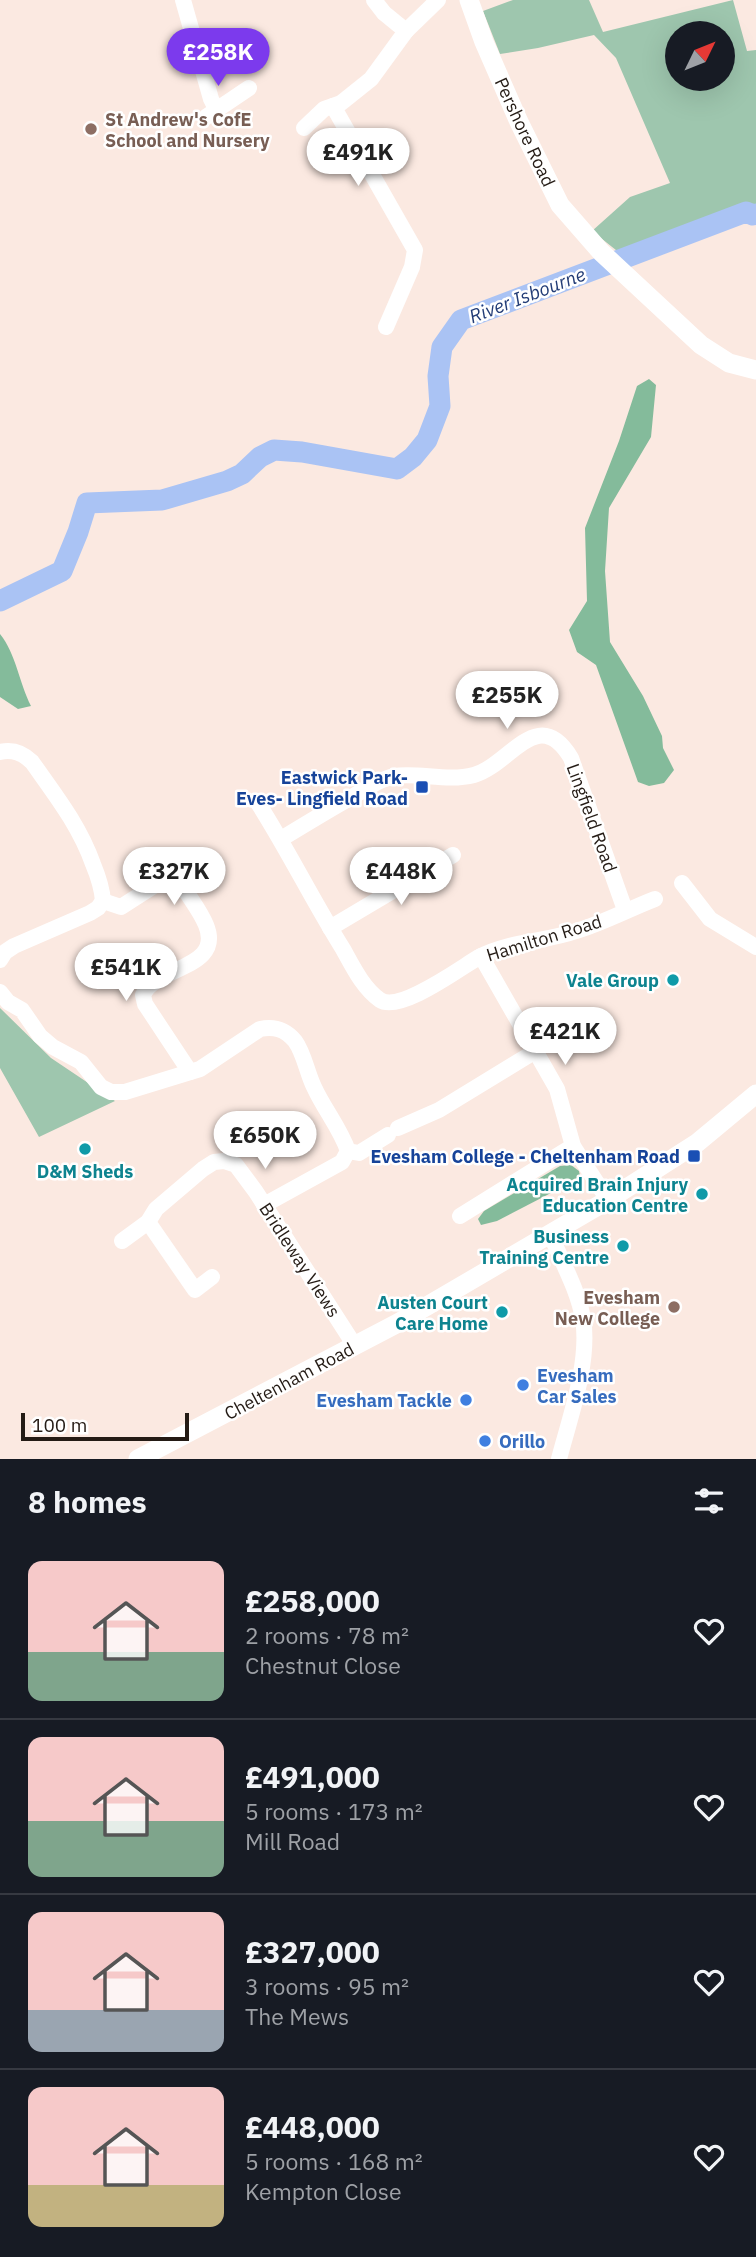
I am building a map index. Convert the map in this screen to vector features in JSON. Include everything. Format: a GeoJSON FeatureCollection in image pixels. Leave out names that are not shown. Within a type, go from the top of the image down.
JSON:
{"type":"FeatureCollection","features":[{"type":"Feature","properties":{"kind":"main road","name":"Pershore Road"},"geometry":{"type":"LineString","coordinates":[[469,0],[519,122],[560,205],[601,252],[701,345],[729,363],[756,370]]}},
{"type":"Feature","properties":{"kind":"main road","name":"Cheltenham Road"},"geometry":{"type":"LineString","coordinates":[[138,1459],[398,1323],[608,1200],[697,1143],[756,1094]]}},
{"type":"Feature","properties":{"kind":"street"},"geometry":{"type":"LineString","coordinates":[[183,0],[211,99],[211,114],[249,88]]}},
{"type":"Feature","properties":{"kind":"street"},"geometry":{"type":"LineString","coordinates":[[374,0],[384,13],[406,31]]}},
{"type":"Feature","properties":{"kind":"street"},"geometry":{"type":"LineString","coordinates":[[304,128],[324,109],[353,96],[371,79],[406,31],[438,0]]}},
{"type":"Feature","properties":{"kind":"street"},"geometry":{"type":"LineString","coordinates":[[333,106],[415,250],[412,267],[386,327]]}},
{"type":"Feature","properties":{"kind":"street","name":"Lingfield Road"},"geometry":{"type":"LineString","coordinates":[[281,839],[393,776],[455,778],[476,775],[529,738],[546,736],[560,742],[571,758],[625,910]]}},
{"type":"Feature","properties":{"kind":"street"},"geometry":{"type":"LineString","coordinates":[[0,752],[12,751],[24,755],[32,762],[77,825],[103,891],[103,901],[98,908],[14,946],[5,952],[0,960]]}},
{"type":"Feature","properties":{"kind":"street","name":"Hamilton Road"},"geometry":{"type":"LineString","coordinates":[[258,803],[366,987],[383,1002],[391,1003],[423,991],[481,956],[508,946],[576,932],[655,900]]}},
{"type":"Feature","properties":{"kind":"street"},"geometry":{"type":"LineString","coordinates":[[330,929],[453,855]]}},
{"type":"Feature","properties":{"kind":"street"},"geometry":{"type":"LineString","coordinates":[[103,901],[113,906],[126,905],[163,880],[169,880],[183,888],[207,927],[209,938],[202,956],[196,962],[155,980],[147,986],[143,995],[145,1003],[190,1072]]}},
{"type":"Feature","properties":{"kind":"street"},"geometry":{"type":"LineString","coordinates":[[682,883],[710,919],[756,947]]}},
{"type":"Feature","properties":{"kind":"street"},"geometry":{"type":"LineString","coordinates":[[481,956],[557,1089],[573,1146],[608,1200]]}},
{"type":"Feature","properties":{"kind":"street"},"geometry":{"type":"LineString","coordinates":[[0,992],[8,1002],[22,1010],[40,1036],[53,1047],[81,1062],[102,1087],[111,1092],[125,1092],[190,1072],[209,1063],[260,1029],[280,1028],[295,1041],[314,1088],[345,1141],[345,1156]]}},
{"type":"Feature","properties":{"kind":"street"},"geometry":{"type":"LineString","coordinates":[[264,1205],[345,1156],[359,1153],[393,1132],[439,1110],[534,1052]]}},
{"type":"Feature","properties":{"kind":"street"},"geometry":{"type":"LineString","coordinates":[[460,1216],[573,1146]]}},
{"type":"Feature","properties":{"kind":"street","name":"Bridleway Views"},"geometry":{"type":"LineString","coordinates":[[122,1241],[148,1222],[156,1209],[214,1162],[224,1161],[236,1165],[246,1176],[355,1346]]}},
{"type":"Feature","properties":{"kind":"street"},"geometry":{"type":"LineString","coordinates":[[148,1222],[195,1290]]}},
{"type":"Feature","properties":{"kind":"street"},"geometry":{"type":"LineString","coordinates":[[550,1233],[576,1293],[583,1320],[583,1361],[559,1459]]}},
{"type":"Feature","properties":{"kind":"street"},"geometry":{"type":"LineString","coordinates":[[181,1301],[212,1277]]}},
{"type":"Feature","properties":{"kind":"green space"},"geometry":{"type":"Polygon","coordinates":[[[513,0],[589,0],[603,32],[733,0],[747,51],[756,50],[756,211],[753,215],[746,212],[626,258],[592,231],[630,197],[670,183],[616,58],[594,35],[500,54],[483,11],[513,0]]]}},
{"type":"Feature","properties":{"kind":"green space"},"geometry":{"type":"Polygon","coordinates":[[[649,379],[656,385],[651,437],[609,508],[605,571],[610,642],[643,696],[674,770],[664,783],[649,786],[638,782],[596,665],[577,652],[569,630],[587,601],[585,528],[637,386],[649,379]]]}},
{"type":"Feature","properties":{"kind":"green space"},"geometry":{"type":"Polygon","coordinates":[[[0,634],[10,650],[31,706],[18,709],[0,697],[0,634]]]}},
{"type":"Feature","properties":{"kind":"green space"},"geometry":{"type":"Polygon","coordinates":[[[0,1008],[51,1058],[115,1101],[39,1137],[0,1068],[0,1008]]]}},
{"type":"Feature","properties":{"kind":"green space"},"geometry":{"type":"Polygon","coordinates":[[[571,1165],[579,1171],[580,1176],[576,1180],[497,1221],[481,1225],[478,1219],[484,1211],[560,1166],[571,1165]]]}},
{"type":"Feature","properties":{"kind":"waterway","name":"River Isbourne"},"geometry":{"type":"LineString","coordinates":[[0,601],[62,571],[87,503],[162,500],[227,481],[242,474],[260,457],[274,450],[302,452],[397,469],[413,457],[427,440],[440,406],[438,376],[442,347],[461,320],[746,212],[756,214]]}},
{"type":"Feature","properties":{"kind":"place","name":"St Andrew's CofE School and Nursery"},"geometry":{"type":"Point","coordinates":[91,129]}},
{"type":"Feature","properties":{"kind":"place","name":"Eastwick Park- Eves- Lingfield Road"},"geometry":{"type":"Point","coordinates":[422,787]}},
{"type":"Feature","properties":{"kind":"place","name":"Vale Group"},"geometry":{"type":"Point","coordinates":[673,980]}},
{"type":"Feature","properties":{"kind":"place","name":"D&M Sheds"},"geometry":{"type":"Point","coordinates":[85,1149]}},
{"type":"Feature","properties":{"kind":"place","name":"Evesham College - Cheltenham Road"},"geometry":{"type":"Point","coordinates":[694,1156]}},
{"type":"Feature","properties":{"kind":"place","name":"Acquired Brain Injury Education Centre"},"geometry":{"type":"Point","coordinates":[702,1194]}},
{"type":"Feature","properties":{"kind":"place","name":"Business Training Centre"},"geometry":{"type":"Point","coordinates":[623,1246]}},
{"type":"Feature","properties":{"kind":"place","name":"Evesham New College"},"geometry":{"type":"Point","coordinates":[674,1307]}},
{"type":"Feature","properties":{"kind":"place","name":"Austen Court Care Home"},"geometry":{"type":"Point","coordinates":[502,1312]}},
{"type":"Feature","properties":{"kind":"place","name":"Evesham Car Sales"},"geometry":{"type":"Point","coordinates":[523,1385]}},
{"type":"Feature","properties":{"kind":"place","name":"Evesham Tackle"},"geometry":{"type":"Point","coordinates":[466,1400]}},
{"type":"Feature","properties":{"kind":"place","name":"Orillo"},"geometry":{"type":"Point","coordinates":[485,1441]}}]}
